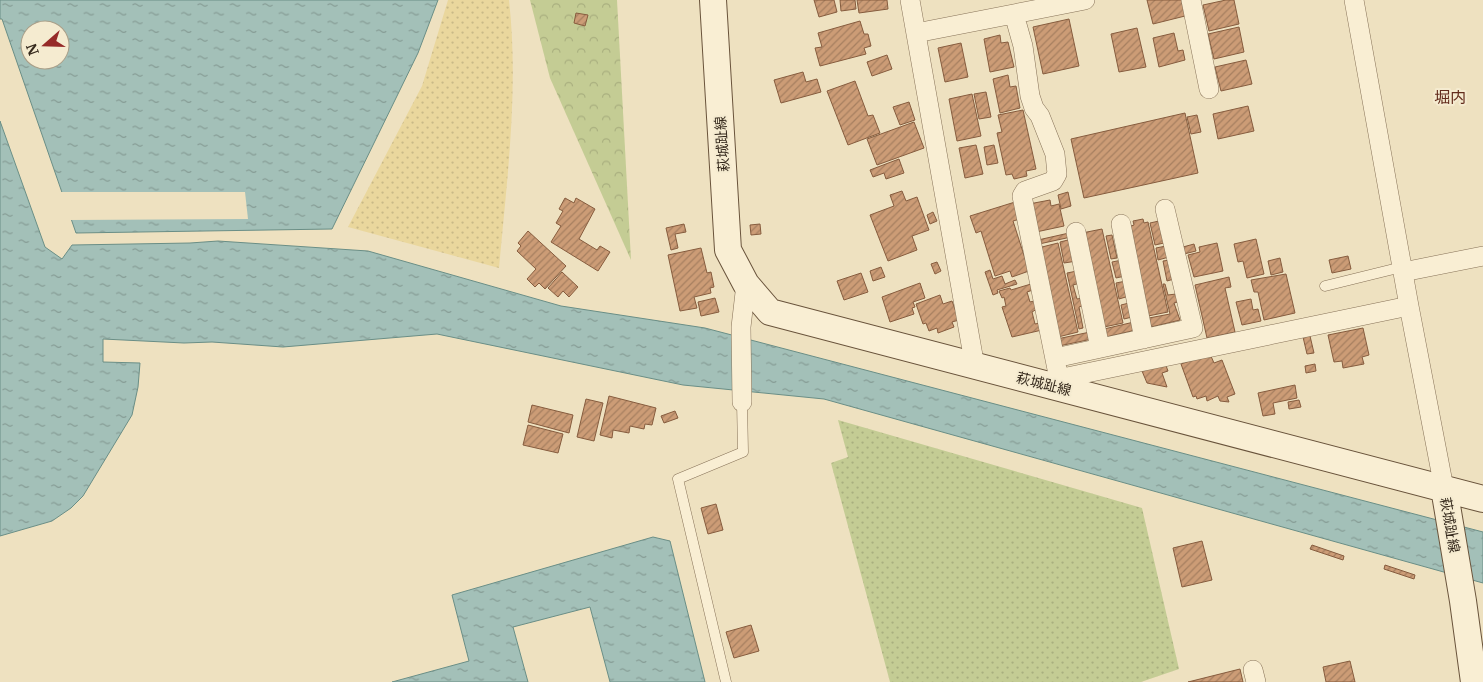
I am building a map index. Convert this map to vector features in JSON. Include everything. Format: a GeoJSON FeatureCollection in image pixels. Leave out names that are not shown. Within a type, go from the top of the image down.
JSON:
{"type":"FeatureCollection","features":[{"type":"Feature","properties":{"kind":"main road","name":"萩城趾線"},"geometry":{"type":"LineString","coordinates":[[713,0],[728,250],[746,284],[770,312],[975,367],[1050,380],[1444,488],[1474,682]]}},
{"type":"Feature","properties":{"kind":"main road"},"geometry":{"type":"LineString","coordinates":[[1444,488],[1483,499]]}},
{"type":"Feature","properties":{"kind":"street"},"geometry":{"type":"LineString","coordinates":[[910,0],[975,367]]}},
{"type":"Feature","properties":{"kind":"street"},"geometry":{"type":"LineString","coordinates":[[916,32],[1085,0]]}},
{"type":"Feature","properties":{"kind":"street"},"geometry":{"type":"LineString","coordinates":[[1191,0],[1209,89]]}},
{"type":"Feature","properties":{"kind":"street"},"geometry":{"type":"LineString","coordinates":[[1354,0],[1444,488]]}},
{"type":"Feature","properties":{"kind":"street"},"geometry":{"type":"LineString","coordinates":[[1014,14],[1023,46],[1030,96],[1055,154],[1057,174],[1053,181],[1025,191],[1022,196],[1055,358],[1050,380],[1409,306]]}},
{"type":"Feature","properties":{"kind":"street"},"geometry":{"type":"LineString","coordinates":[[1055,358],[1193,328],[1165,209]]}},
{"type":"Feature","properties":{"kind":"street"},"geometry":{"type":"LineString","coordinates":[[1121,224],[1144,339]]}},
{"type":"Feature","properties":{"kind":"street"},"geometry":{"type":"LineString","coordinates":[[1076,232],[1100,348]]}},
{"type":"Feature","properties":{"kind":"street"},"geometry":{"type":"LineString","coordinates":[[1403,270],[1483,256]]}},
{"type":"Feature","properties":{"kind":"street"},"geometry":{"type":"LineString","coordinates":[[742,402],[741,327],[746,284]]}},
{"type":"Feature","properties":{"kind":"lane"},"geometry":{"type":"LineString","coordinates":[[1325,286],[1403,270]]}},
{"type":"Feature","properties":{"kind":"lane"},"geometry":{"type":"LineString","coordinates":[[726,682],[678,479],[744,452],[742,402]]}},
{"type":"Feature","properties":{"kind":"green space"},"geometry":{"type":"Polygon","coordinates":[[[530,0],[617,0],[631,260],[550,78],[530,0]]]}},
{"type":"Feature","properties":{"kind":"green space"},"geometry":{"type":"Polygon","coordinates":[[[838,420],[1142,508],[1179,669],[1141,682],[890,682],[831,463],[848,457],[838,420]]]}},
{"type":"Feature","properties":{"kind":"sand"},"geometry":{"type":"Polygon","coordinates":[[[448,0],[509,0],[513,67],[511,134],[499,268],[348,227],[422,86],[448,0]]]}},
{"type":"Feature","properties":{"kind":"water"},"geometry":{"type":"Polygon","coordinates":[[[0,0],[438,0],[418,53],[332,229],[76,233],[2,19],[0,19],[0,0]]]}},
{"type":"Feature","properties":{"kind":"water"},"geometry":{"type":"Polygon","coordinates":[[[0,121],[45,247],[62,259],[72,245],[218,241],[368,251],[561,306],[705,328],[1483,532],[1483,583],[824,399],[683,385],[437,334],[283,347],[212,342],[184,343],[103,339],[103,362],[140,363],[138,387],[132,415],[83,496],[71,508],[52,521],[0,536],[0,121]]]}},
{"type":"Feature","properties":{"kind":"water"},"geometry":{"type":"Polygon","coordinates":[[[653,537],[670,541],[705,682],[610,682],[590,607],[513,627],[528,682],[392,682],[469,661],[452,595],[653,537]]]}},
{"type":"Feature","properties":{"kind":"pier"},"geometry":{"type":"Polygon","coordinates":[[[59,192],[245,192],[248,219],[69,220],[59,192]]]}},
{"type":"Feature","properties":{"kind":"building"},"geometry":{"type":"Polygon","coordinates":[[[814,0],[834,0],[837,12],[819,17],[814,0]]]}},
{"type":"Feature","properties":{"kind":"building"},"geometry":{"type":"Polygon","coordinates":[[[840,0],[855,0],[856,9],[841,11],[840,0]]]}},
{"type":"Feature","properties":{"kind":"building"},"geometry":{"type":"Polygon","coordinates":[[[857,0],[887,0],[888,9],[859,13],[857,0]]]}},
{"type":"Feature","properties":{"kind":"building"},"geometry":{"type":"Polygon","coordinates":[[[1147,0],[1182,0],[1185,16],[1153,24],[1147,0]]]}},
{"type":"Feature","properties":{"kind":"building"},"geometry":{"type":"Polygon","coordinates":[[[1234,0],[1239,24],[1209,31],[1203,5],[1234,0]]]}},
{"type":"Feature","properties":{"kind":"building"},"geometry":{"type":"Polygon","coordinates":[[[576,13],[588,15],[585,26],[574,23],[576,13]]]}},
{"type":"Feature","properties":{"kind":"building"},"geometry":{"type":"Polygon","coordinates":[[[1069,19],[1079,66],[1043,74],[1033,27],[1069,19]]]}},
{"type":"Feature","properties":{"kind":"building"},"geometry":{"type":"Polygon","coordinates":[[[860,21],[864,34],[868,34],[871,46],[864,48],[866,54],[820,66],[815,48],[822,47],[818,33],[860,21]]]}},
{"type":"Feature","properties":{"kind":"building"},"geometry":{"type":"Polygon","coordinates":[[[1239,27],[1244,52],[1214,59],[1208,34],[1239,27]]]}},
{"type":"Feature","properties":{"kind":"building"},"geometry":{"type":"Polygon","coordinates":[[[1137,28],[1146,67],[1119,72],[1111,34],[1137,28]]]}},
{"type":"Feature","properties":{"kind":"building"},"geometry":{"type":"Polygon","coordinates":[[[1174,33],[1178,51],[1183,50],[1185,60],[1159,67],[1153,38],[1174,33]]]}},
{"type":"Feature","properties":{"kind":"building"},"geometry":{"type":"Polygon","coordinates":[[[1000,35],[1001,43],[1008,42],[1014,67],[990,72],[984,39],[1000,35]]]}},
{"type":"Feature","properties":{"kind":"building"},"geometry":{"type":"Polygon","coordinates":[[[961,43],[968,77],[945,82],[938,48],[961,43]]]}},
{"type":"Feature","properties":{"kind":"building"},"geometry":{"type":"Polygon","coordinates":[[[887,55],[892,69],[872,76],[867,62],[887,55]]]}},
{"type":"Feature","properties":{"kind":"building"},"geometry":{"type":"Polygon","coordinates":[[[1246,60],[1252,84],[1221,91],[1215,67],[1246,60]]]}},
{"type":"Feature","properties":{"kind":"building"},"geometry":{"type":"Polygon","coordinates":[[[803,72],[806,82],[817,79],[821,92],[781,103],[774,80],[803,72]]]}},
{"type":"Feature","properties":{"kind":"building"},"geometry":{"type":"Polygon","coordinates":[[[1008,75],[1010,87],[1016,86],[1020,108],[1000,113],[993,79],[1008,75]]]}},
{"type":"Feature","properties":{"kind":"building"},"geometry":{"type":"Polygon","coordinates":[[[855,81],[868,116],[873,115],[880,133],[848,145],[827,91],[855,81]]]}},
{"type":"Feature","properties":{"kind":"building"},"geometry":{"type":"Polygon","coordinates":[[[986,92],[991,117],[979,119],[974,94],[986,92]]]}},
{"type":"Feature","properties":{"kind":"building"},"geometry":{"type":"Polygon","coordinates":[[[972,94],[981,136],[957,141],[949,99],[972,94]]]}},
{"type":"Feature","properties":{"kind":"building"},"geometry":{"type":"Polygon","coordinates":[[[909,102],[915,120],[900,125],[893,107],[909,102]]]}},
{"type":"Feature","properties":{"kind":"building"},"geometry":{"type":"Polygon","coordinates":[[[1248,106],[1254,131],[1218,139],[1213,114],[1248,106]]]}},
{"type":"Feature","properties":{"kind":"building"},"geometry":{"type":"Polygon","coordinates":[[[1023,110],[1036,169],[1026,171],[1027,176],[1014,179],[1012,174],[1006,175],[997,133],[1002,132],[998,115],[1023,110]]]}},
{"type":"Feature","properties":{"kind":"building"},"geometry":{"type":"Polygon","coordinates":[[[1185,113],[1198,173],[1084,198],[1071,139],[1185,113]]]}},
{"type":"Feature","properties":{"kind":"building"},"geometry":{"type":"Polygon","coordinates":[[[1197,115],[1201,132],[1191,134],[1187,117],[1197,115]]]}},
{"type":"Feature","properties":{"kind":"building"},"geometry":{"type":"Polygon","coordinates":[[[914,122],[924,148],[877,165],[867,139],[914,122]]]}},
{"type":"Feature","properties":{"kind":"building"},"geometry":{"type":"Polygon","coordinates":[[[976,145],[983,174],[965,178],[959,148],[976,145]]]}},
{"type":"Feature","properties":{"kind":"building"},"geometry":{"type":"Polygon","coordinates":[[[994,145],[998,163],[987,165],[984,147],[994,145]]]}},
{"type":"Feature","properties":{"kind":"building"},"geometry":{"type":"Polygon","coordinates":[[[899,159],[904,173],[886,179],[884,173],[873,177],[870,170],[899,159]]]}},
{"type":"Feature","properties":{"kind":"building"},"geometry":{"type":"Polygon","coordinates":[[[902,191],[906,201],[917,197],[929,230],[912,236],[917,250],[888,261],[870,215],[894,206],[890,195],[902,191]]]}},
{"type":"Feature","properties":{"kind":"building"},"geometry":{"type":"Polygon","coordinates":[[[1068,192],[1071,206],[1061,209],[1058,195],[1068,192]]]}},
{"type":"Feature","properties":{"kind":"building"},"geometry":{"type":"Polygon","coordinates":[[[565,198],[574,203],[576,198],[595,209],[579,239],[597,250],[600,246],[610,252],[598,271],[551,242],[561,226],[556,223],[563,211],[559,209],[565,198]]]}},
{"type":"Feature","properties":{"kind":"building"},"geometry":{"type":"Polygon","coordinates":[[[1050,200],[1051,206],[1059,204],[1064,226],[1036,232],[1029,204],[1050,200]]]}},
{"type":"Feature","properties":{"kind":"building"},"geometry":{"type":"Polygon","coordinates":[[[1015,202],[1020,219],[1013,221],[1029,271],[1012,277],[1010,271],[995,276],[981,231],[976,233],[970,216],[1015,202]]]}},
{"type":"Feature","properties":{"kind":"building"},"geometry":{"type":"Polygon","coordinates":[[[933,212],[937,221],[930,224],[927,215],[933,212]]]}},
{"type":"Feature","properties":{"kind":"building"},"geometry":{"type":"Polygon","coordinates":[[[1143,219],[1144,223],[1148,222],[1168,312],[1148,316],[1128,227],[1134,225],[1133,221],[1143,219]]]}},
{"type":"Feature","properties":{"kind":"building"},"geometry":{"type":"Polygon","coordinates":[[[1159,221],[1164,243],[1155,245],[1150,223],[1159,221]]]}},
{"type":"Feature","properties":{"kind":"building"},"geometry":{"type":"Polygon","coordinates":[[[684,224],[686,232],[675,234],[678,248],[671,250],[666,228],[684,224]]]}},
{"type":"Feature","properties":{"kind":"building"},"geometry":{"type":"Polygon","coordinates":[[[760,224],[761,234],[751,235],[750,225],[760,224]]]}},
{"type":"Feature","properties":{"kind":"building"},"geometry":{"type":"Polygon","coordinates":[[[1102,229],[1123,323],[1104,327],[1082,233],[1102,229]]]}},
{"type":"Feature","properties":{"kind":"building"},"geometry":{"type":"Polygon","coordinates":[[[528,231],[566,266],[545,289],[539,283],[535,287],[527,279],[536,269],[517,251],[521,246],[518,243],[528,231]]]}},
{"type":"Feature","properties":{"kind":"building"},"geometry":{"type":"Polygon","coordinates":[[[1069,233],[1071,237],[1039,244],[1038,240],[1069,233]]]}},
{"type":"Feature","properties":{"kind":"building"},"geometry":{"type":"Polygon","coordinates":[[[1112,235],[1117,258],[1111,259],[1106,236],[1112,235]]]}},
{"type":"Feature","properties":{"kind":"building"},"geometry":{"type":"Polygon","coordinates":[[[1072,239],[1077,261],[1064,263],[1060,242],[1072,239]]]}},
{"type":"Feature","properties":{"kind":"building"},"geometry":{"type":"Polygon","coordinates":[[[1256,239],[1264,274],[1247,278],[1243,261],[1238,262],[1234,244],[1256,239]]]}},
{"type":"Feature","properties":{"kind":"building"},"geometry":{"type":"Polygon","coordinates":[[[1058,243],[1078,332],[1058,337],[1038,248],[1058,243]]]}},
{"type":"Feature","properties":{"kind":"building"},"geometry":{"type":"Polygon","coordinates":[[[1217,243],[1223,271],[1194,277],[1188,255],[1200,252],[1199,247],[1217,243]]]}},
{"type":"Feature","properties":{"kind":"building"},"geometry":{"type":"Polygon","coordinates":[[[1194,244],[1196,251],[1184,254],[1183,247],[1194,244]]]}},
{"type":"Feature","properties":{"kind":"building"},"geometry":{"type":"Polygon","coordinates":[[[1166,246],[1169,257],[1158,260],[1156,248],[1166,246]]]}},
{"type":"Feature","properties":{"kind":"building"},"geometry":{"type":"Polygon","coordinates":[[[701,248],[707,273],[711,272],[714,287],[710,288],[711,293],[694,297],[697,308],[680,311],[668,255],[701,248]]]}},
{"type":"Feature","properties":{"kind":"building"},"geometry":{"type":"Polygon","coordinates":[[[1348,256],[1351,269],[1332,273],[1329,260],[1348,256]]]}},
{"type":"Feature","properties":{"kind":"building"},"geometry":{"type":"Polygon","coordinates":[[[1280,258],[1283,272],[1271,275],[1268,261],[1280,258]]]}},
{"type":"Feature","properties":{"kind":"building"},"geometry":{"type":"Polygon","coordinates":[[[1122,260],[1125,276],[1116,278],[1112,262],[1122,260]]]}},
{"type":"Feature","properties":{"kind":"building"},"geometry":{"type":"Polygon","coordinates":[[[1170,260],[1174,279],[1167,281],[1163,261],[1170,260]]]}},
{"type":"Feature","properties":{"kind":"building"},"geometry":{"type":"Polygon","coordinates":[[[937,262],[941,271],[935,274],[931,264],[937,262]]]}},
{"type":"Feature","properties":{"kind":"building"},"geometry":{"type":"Polygon","coordinates":[[[881,267],[885,277],[873,281],[870,271],[881,267]]]}},
{"type":"Feature","properties":{"kind":"building"},"geometry":{"type":"Polygon","coordinates":[[[990,270],[993,279],[1002,276],[1005,284],[1015,280],[1017,284],[997,290],[998,293],[993,295],[985,272],[990,270]]]}},
{"type":"Feature","properties":{"kind":"building"},"geometry":{"type":"Polygon","coordinates":[[[1077,271],[1080,283],[1073,285],[1077,299],[1083,298],[1084,305],[1079,307],[1083,328],[1079,329],[1067,273],[1077,271]]]}},
{"type":"Feature","properties":{"kind":"building"},"geometry":{"type":"Polygon","coordinates":[[[562,272],[578,287],[569,297],[563,291],[558,297],[548,288],[562,272]]]}},
{"type":"Feature","properties":{"kind":"building"},"geometry":{"type":"Polygon","coordinates":[[[861,273],[868,292],[844,300],[837,281],[861,273]]]}},
{"type":"Feature","properties":{"kind":"building"},"geometry":{"type":"Polygon","coordinates":[[[1286,274],[1295,313],[1264,320],[1258,292],[1254,292],[1251,280],[1286,274]]]}},
{"type":"Feature","properties":{"kind":"building"},"geometry":{"type":"Polygon","coordinates":[[[1229,277],[1231,287],[1225,288],[1235,332],[1207,338],[1195,285],[1229,277]]]}},
{"type":"Feature","properties":{"kind":"building"},"geometry":{"type":"Polygon","coordinates":[[[1126,281],[1129,296],[1119,299],[1116,283],[1126,281]]]}},
{"type":"Feature","properties":{"kind":"building"},"geometry":{"type":"Polygon","coordinates":[[[920,283],[925,298],[913,302],[915,307],[912,308],[914,314],[890,322],[882,297],[920,283]]]}},
{"type":"Feature","properties":{"kind":"building"},"geometry":{"type":"Polygon","coordinates":[[[1031,284],[1033,290],[1027,292],[1030,302],[1034,301],[1037,309],[1032,312],[1035,324],[1040,323],[1042,330],[1012,337],[1002,307],[1006,306],[1004,297],[1002,298],[999,291],[1010,288],[1011,290],[1031,284]]]}},
{"type":"Feature","properties":{"kind":"building"},"geometry":{"type":"Polygon","coordinates":[[[1163,284],[1165,284],[1168,295],[1176,294],[1178,302],[1174,303],[1180,320],[1151,327],[1149,318],[1170,314],[1163,284]]]}},
{"type":"Feature","properties":{"kind":"building"},"geometry":{"type":"Polygon","coordinates":[[[940,295],[943,304],[952,301],[959,320],[952,322],[954,327],[938,333],[937,328],[929,331],[926,323],[923,324],[916,304],[940,295]]]}},
{"type":"Feature","properties":{"kind":"building"},"geometry":{"type":"Polygon","coordinates":[[[715,298],[719,312],[701,316],[698,302],[715,298]]]}},
{"type":"Feature","properties":{"kind":"building"},"geometry":{"type":"Polygon","coordinates":[[[1251,299],[1253,310],[1258,309],[1261,321],[1242,325],[1236,302],[1251,299]]]}},
{"type":"Feature","properties":{"kind":"building"},"geometry":{"type":"Polygon","coordinates":[[[1129,303],[1132,317],[1124,319],[1121,305],[1129,303]]]}},
{"type":"Feature","properties":{"kind":"building"},"geometry":{"type":"Polygon","coordinates":[[[1134,322],[1136,330],[1106,337],[1104,329],[1134,322]]]}},
{"type":"Feature","properties":{"kind":"building"},"geometry":{"type":"Polygon","coordinates":[[[1363,328],[1369,355],[1362,357],[1364,364],[1343,368],[1342,361],[1334,362],[1328,335],[1363,328]]]}},
{"type":"Feature","properties":{"kind":"building"},"geometry":{"type":"Polygon","coordinates":[[[1090,332],[1092,339],[1059,346],[1057,339],[1090,332]]]}},
{"type":"Feature","properties":{"kind":"building"},"geometry":{"type":"Polygon","coordinates":[[[1310,336],[1314,353],[1307,354],[1303,337],[1310,336]]]}},
{"type":"Feature","properties":{"kind":"building"},"geometry":{"type":"Polygon","coordinates":[[[1210,354],[1214,363],[1222,360],[1235,394],[1227,397],[1229,402],[1220,401],[1218,396],[1207,401],[1206,396],[1197,399],[1196,396],[1193,397],[1181,364],[1210,354]]]}},
{"type":"Feature","properties":{"kind":"building"},"geometry":{"type":"Polygon","coordinates":[[[1165,363],[1168,371],[1162,373],[1167,387],[1147,383],[1142,371],[1165,363]]]}},
{"type":"Feature","properties":{"kind":"building"},"geometry":{"type":"Polygon","coordinates":[[[1315,364],[1316,371],[1306,373],[1305,366],[1315,364]]]}},
{"type":"Feature","properties":{"kind":"building"},"geometry":{"type":"Polygon","coordinates":[[[1295,385],[1297,398],[1273,403],[1275,414],[1263,416],[1258,393],[1295,385]]]}},
{"type":"Feature","properties":{"kind":"building"},"geometry":{"type":"Polygon","coordinates":[[[609,396],[656,408],[652,425],[645,424],[644,429],[630,426],[629,433],[613,430],[612,438],[600,435],[609,396]]]}},
{"type":"Feature","properties":{"kind":"building"},"geometry":{"type":"Polygon","coordinates":[[[586,399],[603,403],[594,441],[577,437],[586,399]]]}},
{"type":"Feature","properties":{"kind":"building"},"geometry":{"type":"Polygon","coordinates":[[[1299,400],[1301,407],[1289,409],[1288,402],[1299,400]]]}},
{"type":"Feature","properties":{"kind":"building"},"geometry":{"type":"Polygon","coordinates":[[[532,405],[573,415],[569,433],[528,422],[532,405]]]}},
{"type":"Feature","properties":{"kind":"building"},"geometry":{"type":"Polygon","coordinates":[[[675,411],[678,418],[664,423],[661,416],[675,411]]]}},
{"type":"Feature","properties":{"kind":"building"},"geometry":{"type":"Polygon","coordinates":[[[528,425],[563,434],[558,453],[523,445],[528,425]]]}},
{"type":"Feature","properties":{"kind":"building"},"geometry":{"type":"Polygon","coordinates":[[[716,504],[723,530],[708,534],[701,508],[716,504]]]}},
{"type":"Feature","properties":{"kind":"building"},"geometry":{"type":"Polygon","coordinates":[[[1202,541],[1212,580],[1182,587],[1173,548],[1202,541]]]}},
{"type":"Feature","properties":{"kind":"building"},"geometry":{"type":"Polygon","coordinates":[[[1312,545],[1344,556],[1343,560],[1310,549],[1312,545]]]}},
{"type":"Feature","properties":{"kind":"building"},"geometry":{"type":"Polygon","coordinates":[[[1385,565],[1415,575],[1414,579],[1384,569],[1385,565]]]}},
{"type":"Feature","properties":{"kind":"building"},"geometry":{"type":"Polygon","coordinates":[[[751,625],[759,651],[734,658],[726,632],[751,625]]]}},
{"type":"Feature","properties":{"kind":"building"},"geometry":{"type":"Polygon","coordinates":[[[1350,661],[1355,682],[1326,682],[1323,667],[1350,661]]]}},
{"type":"Feature","properties":{"kind":"building"},"geometry":{"type":"Polygon","coordinates":[[[1240,669],[1243,682],[1188,682],[1240,669]]]}},
{"type":"Feature","properties":{"kind":"district","name":"堀内"},"geometry":{"type":"Point","coordinates":[1450,97]}}]}
